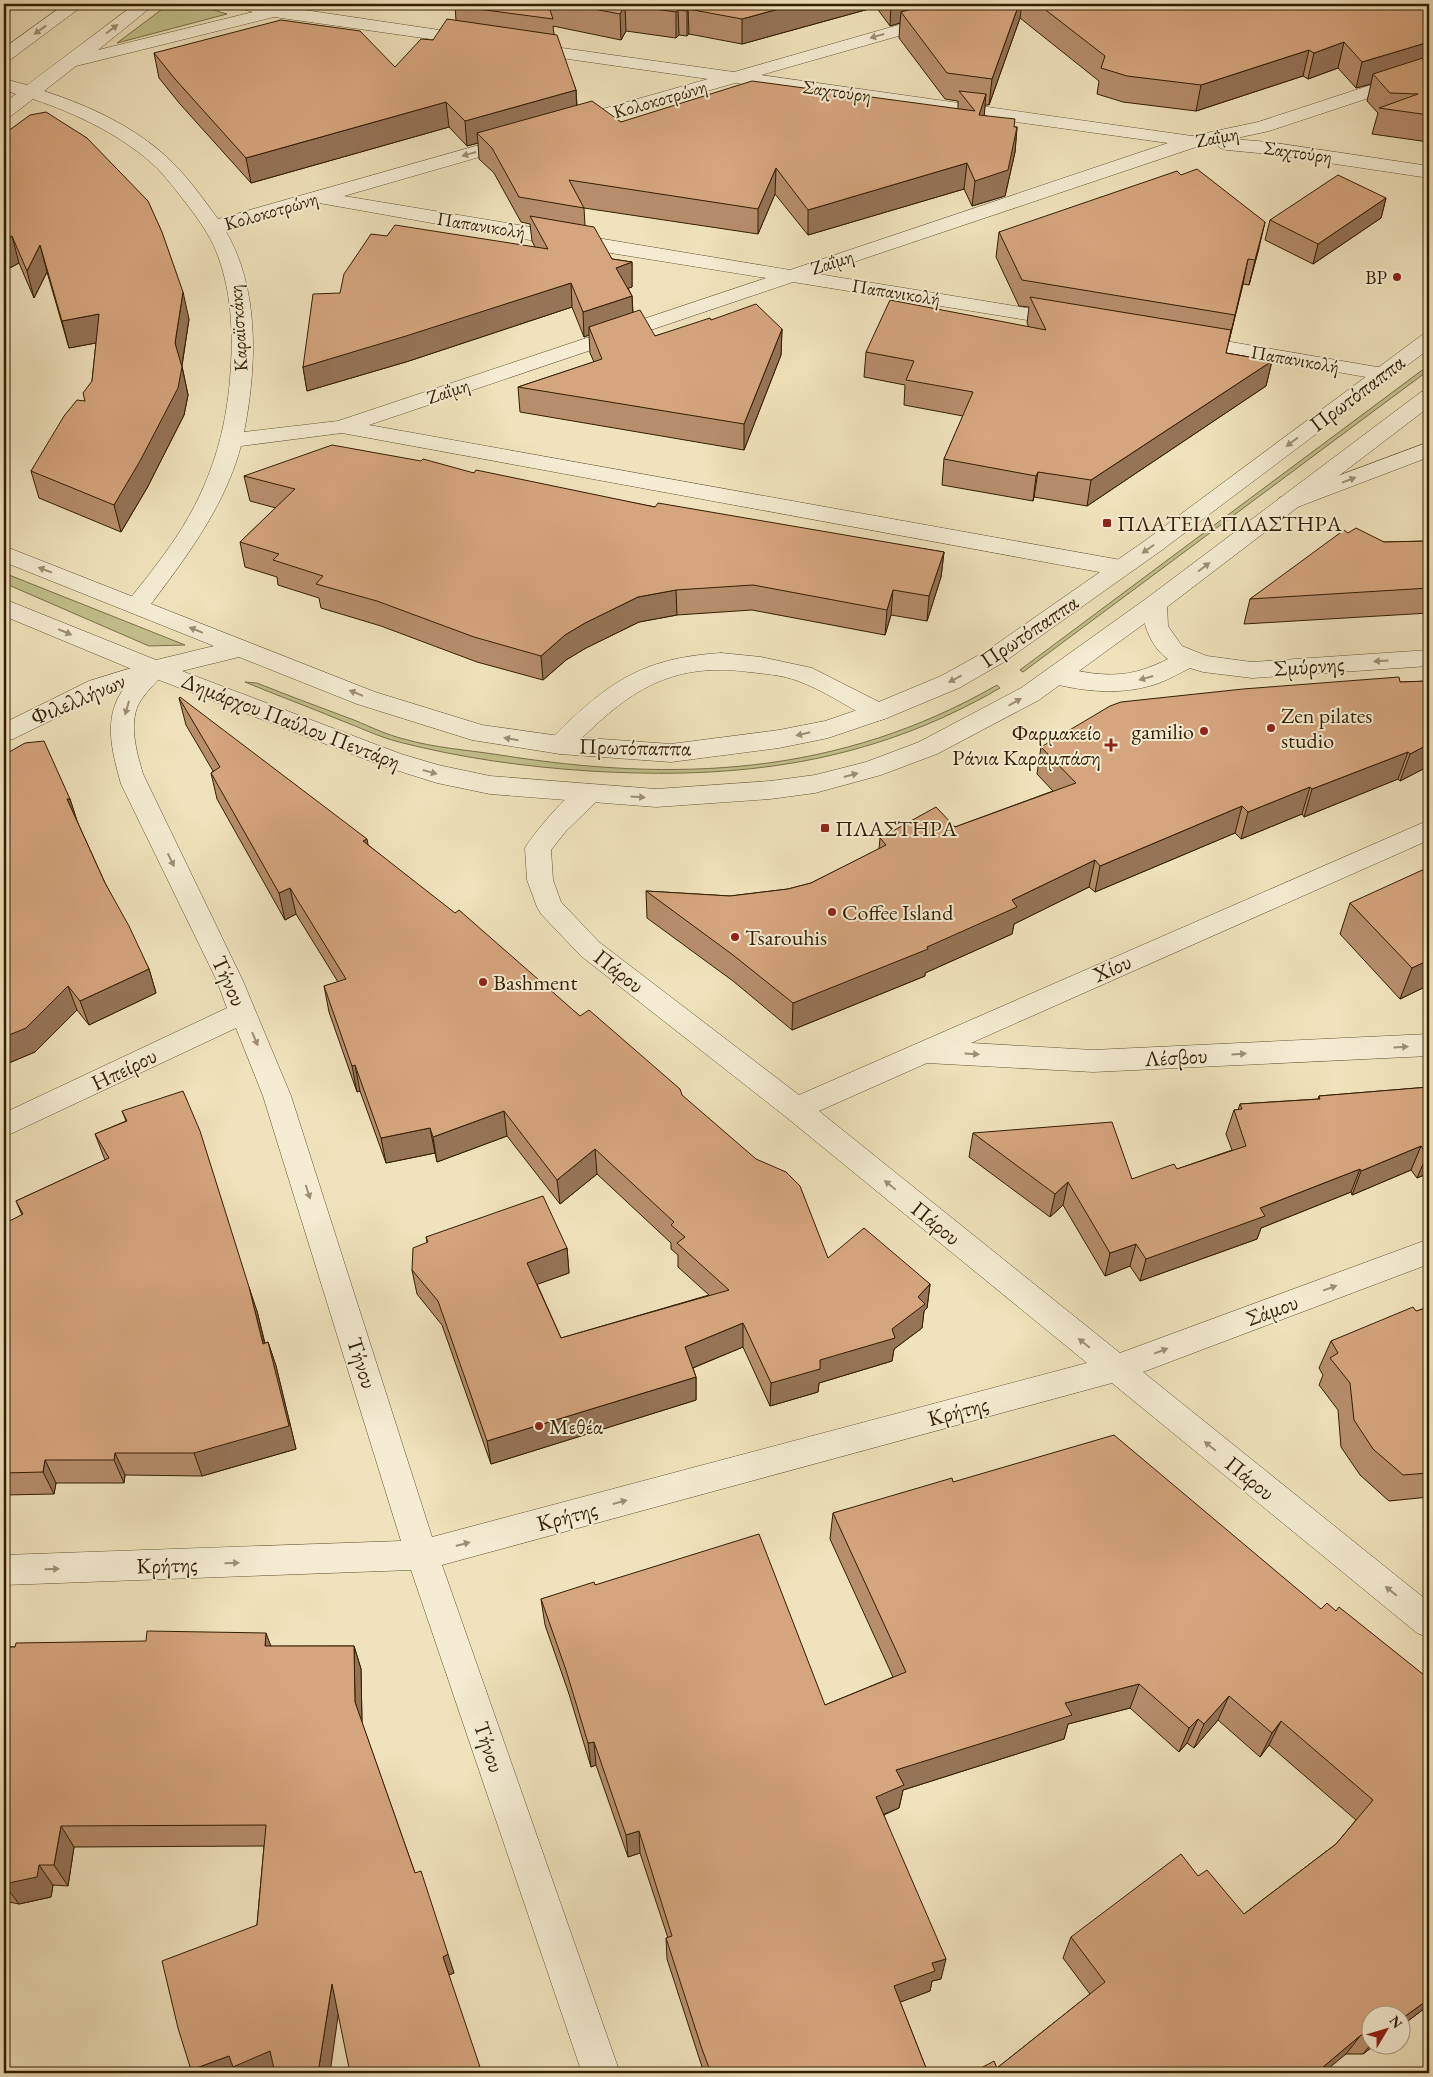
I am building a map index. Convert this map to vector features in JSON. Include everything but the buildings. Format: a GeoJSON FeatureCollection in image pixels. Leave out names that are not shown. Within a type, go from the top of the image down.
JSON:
{"type":"FeatureCollection","features":[{"type":"Feature","properties":{"kind":"street"},"geometry":{"type":"LineString","coordinates":[[4,56],[76,4]]}},
{"type":"Feature","properties":{"kind":"street"},"geometry":{"type":"LineString","coordinates":[[4,112],[146,4]]}},
{"type":"Feature","properties":{"kind":"street"},"geometry":{"type":"LineString","coordinates":[[245,4],[273,12],[488,42]]}},
{"type":"Feature","properties":{"kind":"street"},"geometry":{"type":"LineString","coordinates":[[69,62],[310,4]]}},
{"type":"Feature","properties":{"kind":"street","name":"Κολοκοτρώνη"},"geometry":{"type":"LineString","coordinates":[[557,128],[991,4]]}},
{"type":"Feature","properties":{"kind":"street","name":"Σαχτούρη"},"geometry":{"type":"LineString","coordinates":[[508,45],[1194,141],[1269,148],[1429,172]]}},
{"type":"Feature","properties":{"kind":"street","name":"Ζαΐμη"},"geometry":{"type":"LineString","coordinates":[[233,440],[341,427],[1194,141],[1262,127],[1429,72]]}},
{"type":"Feature","properties":{"kind":"street","name":"Καραϊσκάκη"},"geometry":{"type":"LineString","coordinates":[[4,84],[30,92],[90,116],[128,136],[160,161],[186,189],[213,227],[232,267],[239,303],[242,383],[233,440],[207,504],[195,526],[182,548],[136,606]]}},
{"type":"Feature","properties":{"kind":"street","name":"Κολοκοτρώνη"},"geometry":{"type":"LineString","coordinates":[[213,227],[528,137]]}},
{"type":"Feature","properties":{"kind":"street","name":"Παπανικολή"},"geometry":{"type":"LineString","coordinates":[[320,197],[1082,323]]}},
{"type":"Feature","properties":{"kind":"street","name":"Παπανικολή"},"geometry":{"type":"LineString","coordinates":[[1170,338],[1384,374]]}},
{"type":"Feature","properties":{"kind":"street","name":"Πρωτόπαππα"},"geometry":{"type":"LineString","coordinates":[[560,745],[671,753],[779,740],[828,729],[878,712],[950,682],[996,656],[1120,568],[1429,339]]}},
{"type":"Feature","properties":{"kind":"street","name":"Πρωτόπαππα"},"geometry":{"type":"LineString","coordinates":[[589,794],[656,798],[770,790],[815,784],[872,769],[928,748],[982,722],[1056,676],[1155,604],[1429,397]]}},
{"type":"Feature","properties":{"kind":"street"},"geometry":{"type":"LineString","coordinates":[[341,427],[1120,568]]}},
{"type":"Feature","properties":{"kind":"street"},"geometry":{"type":"LineString","coordinates":[[1287,503],[1429,449]]}},
{"type":"Feature","properties":{"kind":"street"},"geometry":{"type":"LineString","coordinates":[[4,554],[366,698],[481,734],[560,745],[601,705],[625,688],[651,675],[690,664],[716,661],[761,664],[805,674],[878,712]]}},
{"type":"Feature","properties":{"kind":"street","name":"Σμύρνης"},"geometry":{"type":"LineString","coordinates":[[1155,604],[1156,627],[1174,652],[1202,664],[1252,670],[1429,658]]}},
{"type":"Feature","properties":{"kind":"street","name":"Δημάρχου Παύλου Πεντάρη"},"geometry":{"type":"LineString","coordinates":[[4,606],[154,669],[392,760],[437,774],[490,785],[589,794]]}},
{"type":"Feature","properties":{"kind":"street","name":"Φιλελλήνων"},"geometry":{"type":"LineString","coordinates":[[4,732],[98,687],[154,669],[241,648]]}},
{"type":"Feature","properties":{"kind":"street"},"geometry":{"type":"LineString","coordinates":[[1056,676],[1095,683],[1117,683],[1147,678],[1190,659]]}},
{"type":"Feature","properties":{"kind":"street","name":"Τήνου"},"geometry":{"type":"LineString","coordinates":[[154,669],[129,698],[122,724],[124,751],[134,784],[244,1012],[277,1096],[422,1555],[601,2073]]}},
{"type":"Feature","properties":{"kind":"street","name":"Πάρου"},"geometry":{"type":"LineString","coordinates":[[589,794],[557,824],[538,848],[540,880],[550,906],[590,949],[796,1109],[1429,1622]]}},
{"type":"Feature","properties":{"kind":"street","name":"Χίου"},"geometry":{"type":"LineString","coordinates":[[796,1109],[1429,829]]}},
{"type":"Feature","properties":{"kind":"street","name":"Ηπείρου"},"geometry":{"type":"LineString","coordinates":[[4,1126],[244,1012]]}},
{"type":"Feature","properties":{"kind":"street","name":"Λέσβου"},"geometry":{"type":"LineString","coordinates":[[923,1052],[1092,1061],[1429,1045]]}},
{"type":"Feature","properties":{"kind":"street","name":"Σάμου"},"geometry":{"type":"LineString","coordinates":[[1115,1369],[1429,1251]]}},
{"type":"Feature","properties":{"kind":"street","name":"Κρήτης"},"geometry":{"type":"LineString","coordinates":[[4,1570],[422,1555],[1115,1369]]}},
{"type":"Feature","properties":{"kind":"shaded area"},"geometry":{"type":"Polygon","coordinates":[[[169,4],[194,4],[227,14],[117,43],[169,4]]]}},
{"type":"Feature","properties":{"kind":"shaded area"},"geometry":{"type":"Polygon","coordinates":[[[1429,365],[1429,370],[1023,672],[1020,670],[1429,365]]]}},
{"type":"Feature","properties":{"kind":"shaded area"},"geometry":{"type":"Polygon","coordinates":[[[4,573],[185,645],[149,646],[4,583],[4,573]]]}},
{"type":"Feature","properties":{"kind":"shaded area"},"geometry":{"type":"Polygon","coordinates":[[[245,682],[257,683],[385,733],[428,745],[565,764],[630,769],[693,769],[755,765],[817,755],[877,738],[938,715],[997,685],[1000,688],[951,714],[902,734],[852,750],[802,761],[751,769],[698,773],[645,773],[542,767],[422,748],[377,735],[245,682]]]}},
{"type":"Feature","properties":{"kind":"place","name":"BP"},"geometry":{"type":"Point","coordinates":[1397,277]}},
{"type":"Feature","properties":{"kind":"place","name":"ΠΛΑΤΕΙΑ ΠΛΑΣΤΗΡΑ"},"geometry":{"type":"Point","coordinates":[1107,523]}},
{"type":"Feature","properties":{"kind":"place","name":"Zen pilates studio"},"geometry":{"type":"Point","coordinates":[1271,728]}},
{"type":"Feature","properties":{"kind":"place","name":"gamilio"},"geometry":{"type":"Point","coordinates":[1204,731]}},
{"type":"Feature","properties":{"kind":"place","name":"Φαρμακείο Ράνια Καραμπάση"},"geometry":{"type":"Point","coordinates":[1111,745]}},
{"type":"Feature","properties":{"kind":"place","name":"ΠΛΑΣΤΗΡΑ"},"geometry":{"type":"Point","coordinates":[825,828]}},
{"type":"Feature","properties":{"kind":"place","name":"Coffee Island"},"geometry":{"type":"Point","coordinates":[832,912]}},
{"type":"Feature","properties":{"kind":"place","name":"Tsarouhis"},"geometry":{"type":"Point","coordinates":[735,937]}},
{"type":"Feature","properties":{"kind":"place","name":"Bashment"},"geometry":{"type":"Point","coordinates":[483,982]}},
{"type":"Feature","properties":{"kind":"place","name":"Μεθέα"},"geometry":{"type":"Point","coordinates":[539,1426]}}]}
